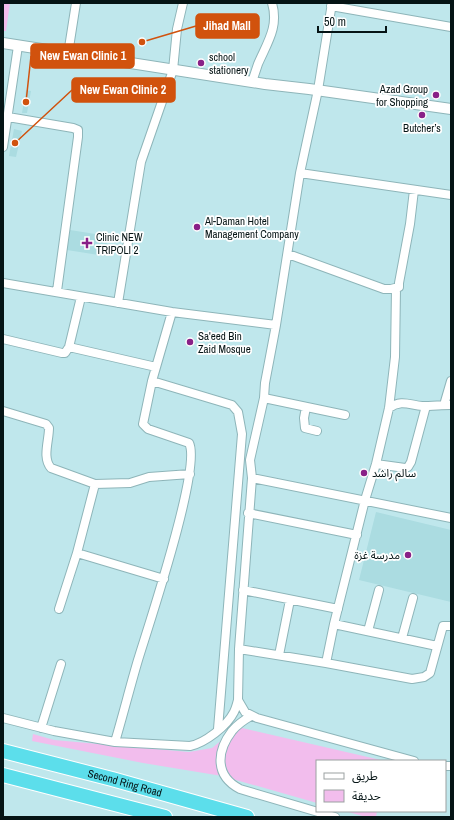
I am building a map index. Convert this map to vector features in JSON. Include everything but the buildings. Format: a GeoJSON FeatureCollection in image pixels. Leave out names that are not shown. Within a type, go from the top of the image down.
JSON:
{"type":"FeatureCollection","features":[{"type":"Feature","properties":{"kind":"highway","name":"Second Ring Road"},"geometry":{"type":"LineString","coordinates":[[3,751],[112,779],[247,817]]}},
{"type":"Feature","properties":{"kind":"highway","name":"Second Ring Road"},"geometry":{"type":"LineString","coordinates":[[3,775],[165,817]]}},
{"type":"Feature","properties":{"kind":"street"},"geometry":{"type":"LineString","coordinates":[[68,54],[76,3]]}},
{"type":"Feature","properties":{"kind":"street"},"geometry":{"type":"LineString","coordinates":[[118,303],[141,162],[173,70],[177,29],[183,3]]}},
{"type":"Feature","properties":{"kind":"street"},"geometry":{"type":"LineString","coordinates":[[252,82],[258,64],[272,35],[274,10],[272,3]]}},
{"type":"Feature","properties":{"kind":"street"},"geometry":{"type":"LineString","coordinates":[[3,718],[41,728],[115,742],[190,746],[201,743],[207,739],[232,716],[238,700],[238,649],[252,478],[250,460],[264,398],[265,383],[288,254],[300,173],[318,90],[331,4],[451,26]]}},
{"type":"Feature","properties":{"kind":"street"},"geometry":{"type":"LineString","coordinates":[[3,43],[252,82],[451,109]]}},
{"type":"Feature","properties":{"kind":"street"},"geometry":{"type":"LineString","coordinates":[[3,147],[18,46]]}},
{"type":"Feature","properties":{"kind":"street"},"geometry":{"type":"LineString","coordinates":[[8,118],[78,130],[57,291]]}},
{"type":"Feature","properties":{"kind":"street"},"geometry":{"type":"LineString","coordinates":[[300,173],[451,195]]}},
{"type":"Feature","properties":{"kind":"street"},"geometry":{"type":"LineString","coordinates":[[326,663],[334,624],[358,535],[365,500],[390,408],[395,357],[396,288],[399,287],[410,224],[414,190]]}},
{"type":"Feature","properties":{"kind":"street"},"geometry":{"type":"LineString","coordinates":[[288,254],[384,289],[396,288]]}},
{"type":"Feature","properties":{"kind":"street"},"geometry":{"type":"LineString","coordinates":[[3,283],[57,291],[80,297],[172,312],[276,325]]}},
{"type":"Feature","properties":{"kind":"street"},"geometry":{"type":"LineString","coordinates":[[3,338],[65,353],[69,347],[80,297]]}},
{"type":"Feature","properties":{"kind":"street"},"geometry":{"type":"LineString","coordinates":[[115,742],[138,660],[164,579],[190,474],[191,449],[189,444],[148,429],[143,424],[152,382],[172,312]]}},
{"type":"Feature","properties":{"kind":"street"},"geometry":{"type":"LineString","coordinates":[[69,347],[156,367]]}},
{"type":"Feature","properties":{"kind":"street"},"geometry":{"type":"LineString","coordinates":[[390,408],[394,404],[403,402],[426,406],[448,405],[451,381]]}},
{"type":"Feature","properties":{"kind":"street"},"geometry":{"type":"LineString","coordinates":[[152,382],[232,406],[236,408],[238,412],[242,434],[218,729]]}},
{"type":"Feature","properties":{"kind":"street"},"geometry":{"type":"LineString","coordinates":[[264,398],[345,415]]}},
{"type":"Feature","properties":{"kind":"street"},"geometry":{"type":"LineString","coordinates":[[376,464],[405,468],[408,467],[411,462],[426,406]]}},
{"type":"Feature","properties":{"kind":"street"},"geometry":{"type":"LineString","coordinates":[[306,407],[304,418],[305,428],[317,431]]}},
{"type":"Feature","properties":{"kind":"street"},"geometry":{"type":"LineString","coordinates":[[3,411],[46,424],[49,428],[46,459],[51,468],[95,484],[130,483],[149,477],[190,474]]}},
{"type":"Feature","properties":{"kind":"street"},"geometry":{"type":"LineString","coordinates":[[252,478],[451,518]]}},
{"type":"Feature","properties":{"kind":"street"},"geometry":{"type":"LineString","coordinates":[[59,608],[77,553],[95,484]]}},
{"type":"Feature","properties":{"kind":"street"},"geometry":{"type":"LineString","coordinates":[[248,513],[358,535]]}},
{"type":"Feature","properties":{"kind":"street"},"geometry":{"type":"LineString","coordinates":[[77,553],[164,579]]}},
{"type":"Feature","properties":{"kind":"street"},"geometry":{"type":"LineString","coordinates":[[243,590],[338,609]]}},
{"type":"Feature","properties":{"kind":"street"},"geometry":{"type":"LineString","coordinates":[[368,631],[378,590]]}},
{"type":"Feature","properties":{"kind":"street"},"geometry":{"type":"LineString","coordinates":[[402,638],[413,598]]}},
{"type":"Feature","properties":{"kind":"street"},"geometry":{"type":"LineString","coordinates":[[279,655],[290,600]]}},
{"type":"Feature","properties":{"kind":"street"},"geometry":{"type":"LineString","coordinates":[[334,624],[437,646]]}},
{"type":"Feature","properties":{"kind":"street"},"geometry":{"type":"LineString","coordinates":[[238,649],[412,679],[424,677],[430,673],[443,626],[451,626]]}},
{"type":"Feature","properties":{"kind":"street"},"geometry":{"type":"LineString","coordinates":[[41,728],[61,664]]}},
{"type":"Feature","properties":{"kind":"street"},"geometry":{"type":"LineString","coordinates":[[238,700],[241,706],[251,716],[410,760]]}},
{"type":"Feature","properties":{"kind":"street"},"geometry":{"type":"LineString","coordinates":[[251,716],[232,731],[225,744],[220,759],[221,770],[226,779],[247,796],[335,817]]}},
{"type":"Feature","properties":{"kind":"shaded area"},"geometry":{"type":"Polygon","coordinates":[[[26,90],[31,91],[27,113],[22,113],[26,90]]]}},
{"type":"Feature","properties":{"kind":"shaded area"},"geometry":{"type":"Polygon","coordinates":[[[14,129],[22,131],[16,157],[9,156],[14,129]]]}},
{"type":"Feature","properties":{"kind":"shaded area","name":"Clinic NEW TRIPOLI 2"},"geometry":{"type":"Polygon","coordinates":[[[70,230],[108,236],[105,256],[67,250],[70,230]]]}},
{"type":"Feature","properties":{"kind":"shaded area","name":"مدرسة غزة"},"geometry":{"type":"Polygon","coordinates":[[[376,512],[451,530],[451,602],[359,580],[376,512]]]}},
{"type":"Feature","properties":{"kind":"green space"},"geometry":{"type":"Polygon","coordinates":[[[3,3],[10,3],[6,31],[3,31],[3,3]]]}},
{"type":"Feature","properties":{"kind":"green space"},"geometry":{"type":"Polygon","coordinates":[[[238,727],[381,760],[316,760],[316,803],[222,776],[143,763],[32,741],[33,734],[54,740],[189,752],[212,748],[238,727]]]}},
{"type":"Feature","properties":{"kind":"green space"},"geometry":{"type":"Polygon","coordinates":[[[348,812],[377,812],[376,817],[366,817],[348,812]]]}},
{"type":"Feature","properties":{"kind":"place","name":"Jihad Mall"},"geometry":{"type":"Point","coordinates":[142,42]}},
{"type":"Feature","properties":{"kind":"place","name":"school stationery"},"geometry":{"type":"Point","coordinates":[201,63]}},
{"type":"Feature","properties":{"kind":"place","name":"Azad Group for Shopping"},"geometry":{"type":"Point","coordinates":[436,95]}},
{"type":"Feature","properties":{"kind":"place","name":"New Ewan Clinic 1"},"geometry":{"type":"Point","coordinates":[26,102]}},
{"type":"Feature","properties":{"kind":"place","name":"Butcher’s"},"geometry":{"type":"Point","coordinates":[422,115]}},
{"type":"Feature","properties":{"kind":"place","name":"New Ewan Clinic 2"},"geometry":{"type":"Point","coordinates":[15,143]}},
{"type":"Feature","properties":{"kind":"place","name":"Al-Daman Hotel Management Company"},"geometry":{"type":"Point","coordinates":[197,227]}},
{"type":"Feature","properties":{"kind":"place","name":"Clinic NEW TRIPOLI 2"},"geometry":{"type":"Point","coordinates":[87,243]}},
{"type":"Feature","properties":{"kind":"place","name":"Sa'eed Bin Zaid Mosque"},"geometry":{"type":"Point","coordinates":[190,342]}},
{"type":"Feature","properties":{"kind":"place","name":"سالم راشد"},"geometry":{"type":"Point","coordinates":[364,473]}},
{"type":"Feature","properties":{"kind":"place","name":"مدرسة غزة"},"geometry":{"type":"Point","coordinates":[408,555]}}]}
